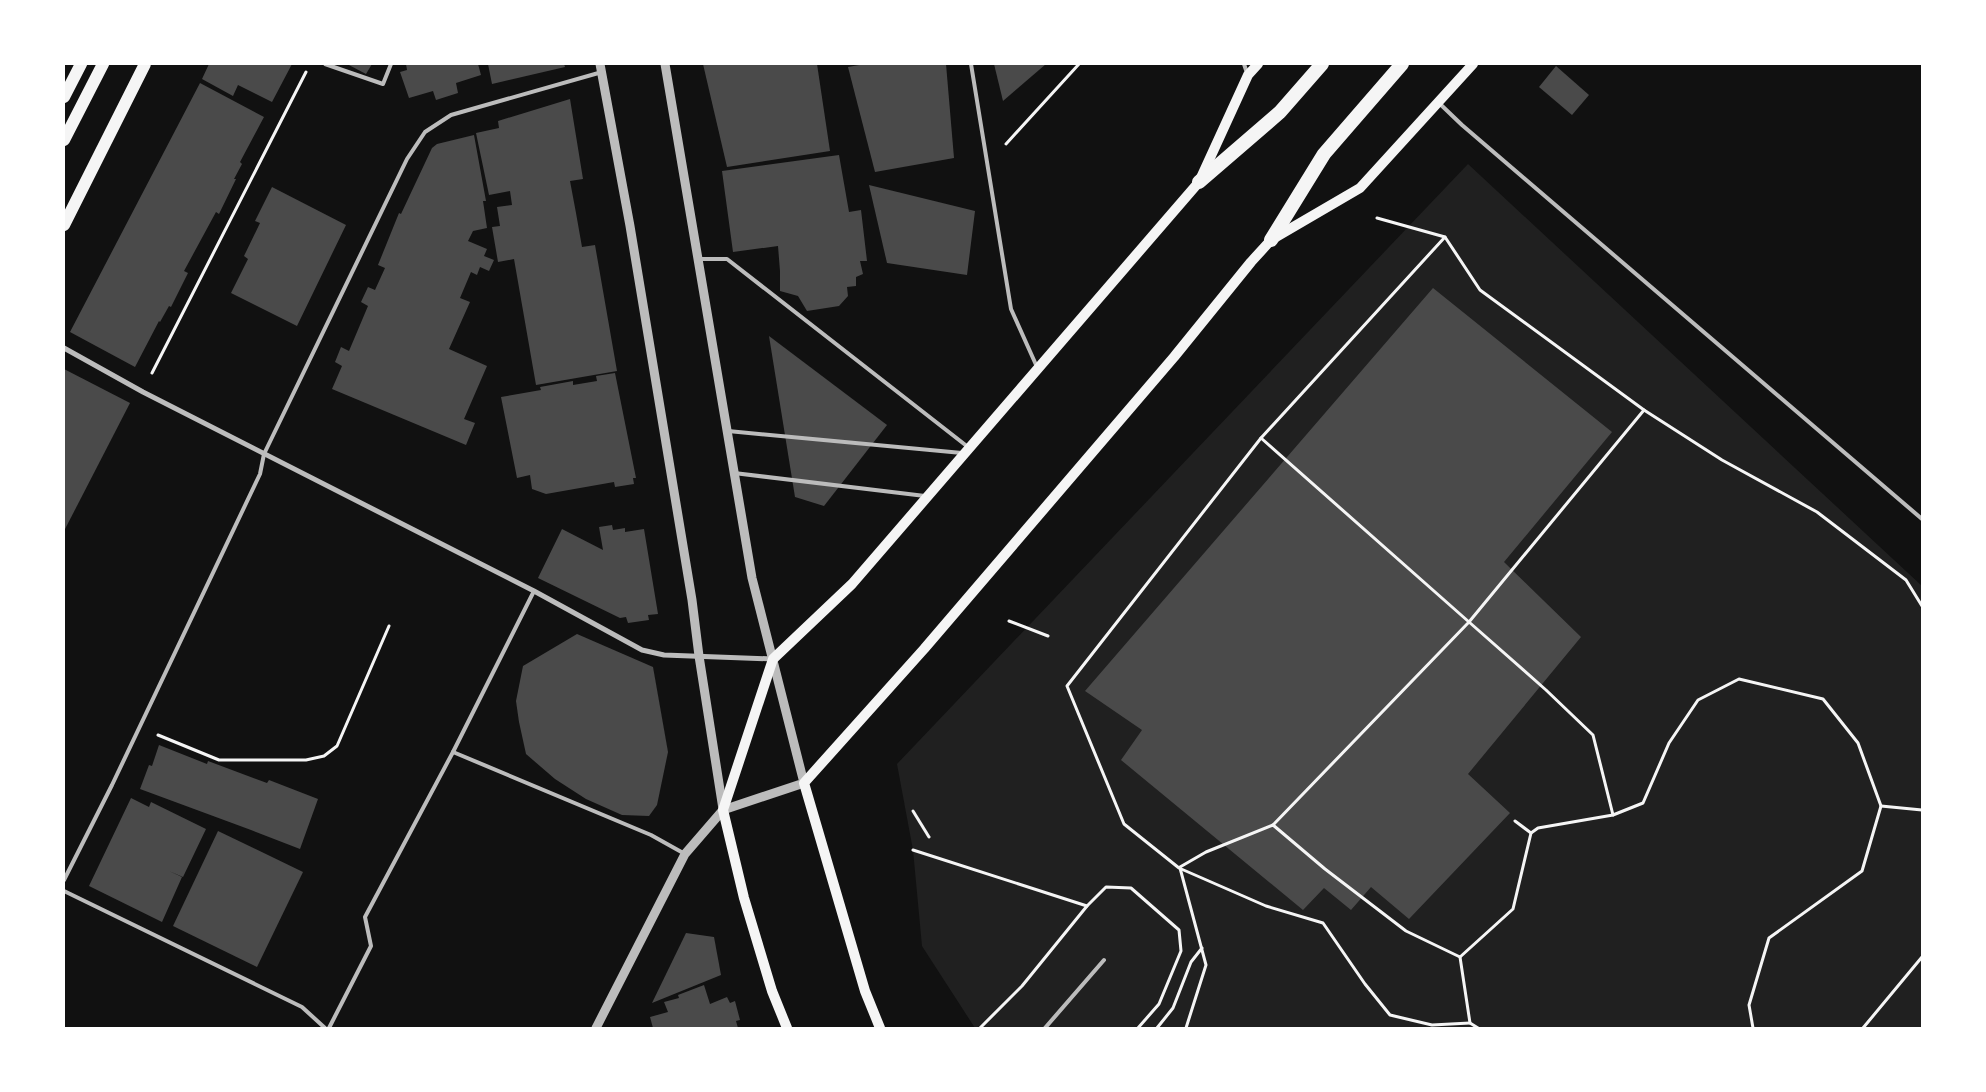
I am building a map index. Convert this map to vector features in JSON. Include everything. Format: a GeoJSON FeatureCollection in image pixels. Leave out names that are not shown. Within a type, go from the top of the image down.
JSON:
{"type":"FeatureCollection","features":[{"type":"Feature","properties":{"kind":"highway"},"geometry":{"type":"LineString","coordinates":[[1199,182],[1280,112],[1322,64]]}},
{"type":"Feature","properties":{"kind":"highway"},"geometry":{"type":"LineString","coordinates":[[1272,240],[1324,154],[1402,64]]}},
{"type":"Feature","properties":{"kind":"main road"},"geometry":{"type":"LineString","coordinates":[[64,97],[81,64]]}},
{"type":"Feature","properties":{"kind":"main road"},"geometry":{"type":"LineString","coordinates":[[64,140],[103,64]]}},
{"type":"Feature","properties":{"kind":"main road"},"geometry":{"type":"LineString","coordinates":[[64,225],[145,64]]}},
{"type":"Feature","properties":{"kind":"main road"},"geometry":{"type":"LineString","coordinates":[[787,1028],[772,991],[744,898],[723,810],[773,659],[852,584],[1199,182],[1248,75],[1258,64]]}},
{"type":"Feature","properties":{"kind":"main road"},"geometry":{"type":"LineString","coordinates":[[880,1028],[865,991],[804,782],[937,634],[1174,357],[1251,262],[1272,240],[1360,188],[1474,64]]}},
{"type":"Feature","properties":{"kind":"street"},"geometry":{"type":"LineString","coordinates":[[596,1028],[686,854],[723,810],[804,782],[752,578],[665,64]]}},
{"type":"Feature","properties":{"kind":"street"},"geometry":{"type":"LineString","coordinates":[[601,68],[633,245],[692,600],[698,656],[723,810]]}},
{"type":"Feature","properties":{"kind":"street"},"geometry":{"type":"LineString","coordinates":[[64,348],[143,392],[534,591],[642,650],[664,655],[773,659]]}},
{"type":"Feature","properties":{"kind":"lane"},"geometry":{"type":"LineString","coordinates":[[324,64],[382,84],[391,64]]}},
{"type":"Feature","properties":{"kind":"lane"},"geometry":{"type":"LineString","coordinates":[[971,64],[1010,309],[1038,369]]}},
{"type":"Feature","properties":{"kind":"lane"},"geometry":{"type":"LineString","coordinates":[[1244,64],[1248,75]]}},
{"type":"Feature","properties":{"kind":"lane"},"geometry":{"type":"LineString","coordinates":[[64,880],[260,474],[264,454],[407,158],[425,132],[451,115],[601,68]]}},
{"type":"Feature","properties":{"kind":"lane"},"geometry":{"type":"LineString","coordinates":[[1438,102],[1922,519]]}},
{"type":"Feature","properties":{"kind":"lane"},"geometry":{"type":"LineString","coordinates":[[699,259],[727,259],[967,451]]}},
{"type":"Feature","properties":{"kind":"lane"},"geometry":{"type":"LineString","coordinates":[[728,432],[967,451]]}},
{"type":"Feature","properties":{"kind":"lane"},"geometry":{"type":"LineString","coordinates":[[734,473],[928,497]]}},
{"type":"Feature","properties":{"kind":"lane"},"geometry":{"type":"LineString","coordinates":[[329,1028],[371,946],[365,917],[453,752],[534,591]]}},
{"type":"Feature","properties":{"kind":"lane"},"geometry":{"type":"LineString","coordinates":[[453,752],[652,835],[686,854]]}},
{"type":"Feature","properties":{"kind":"lane"},"geometry":{"type":"LineString","coordinates":[[64,890],[302,1007],[325,1028]]}},
{"type":"Feature","properties":{"kind":"lane"},"geometry":{"type":"LineString","coordinates":[[1045,1028],[1104,960]]}},
{"type":"Feature","properties":{"kind":"path"},"geometry":{"type":"LineString","coordinates":[[143,392],[310,64]]}},
{"type":"Feature","properties":{"kind":"path"},"geometry":{"type":"LineString","coordinates":[[987,165],[1079,64]]}},
{"type":"Feature","properties":{"kind":"path"},"geometry":{"type":"LineString","coordinates":[[1377,218],[1445,237],[1480,290],[1644,410],[1722,460],[1817,512],[1906,580],[1922,606]]}},
{"type":"Feature","properties":{"kind":"path"},"geometry":{"type":"LineString","coordinates":[[1445,237],[1261,438],[1067,686],[1124,824],[1179,868],[1266,906],[1322,923],[1365,984],[1390,1015],[1433,1026],[1470,1023],[1478,1028]]}},
{"type":"Feature","properties":{"kind":"path"},"geometry":{"type":"LineString","coordinates":[[1179,868],[1206,852],[1273,824],[1469,622],[1644,410]]}},
{"type":"Feature","properties":{"kind":"path"},"geometry":{"type":"LineString","coordinates":[[1261,438],[1546,690],[1593,735],[1613,815]]}},
{"type":"Feature","properties":{"kind":"path"},"geometry":{"type":"LineString","coordinates":[[1009,621],[1048,636]]}},
{"type":"Feature","properties":{"kind":"path"},"geometry":{"type":"LineString","coordinates":[[139,727],[218,760],[306,760],[324,756],[337,746],[389,626]]}},
{"type":"Feature","properties":{"kind":"path"},"geometry":{"type":"LineString","coordinates":[[1460,957],[1513,909],[1531,833],[1538,828],[1613,815],[1643,803],[1670,743],[1698,700],[1739,679],[1823,700],[1858,743],[1881,806],[1862,871],[1768,938],[1749,1005],[1754,1028]]}},
{"type":"Feature","properties":{"kind":"path"},"geometry":{"type":"LineString","coordinates":[[1881,806],[1922,810]]}},
{"type":"Feature","properties":{"kind":"path"},"geometry":{"type":"LineString","coordinates":[[913,812],[929,837]]}},
{"type":"Feature","properties":{"kind":"path"},"geometry":{"type":"LineString","coordinates":[[1515,821],[1531,833]]}},
{"type":"Feature","properties":{"kind":"path"},"geometry":{"type":"LineString","coordinates":[[1273,824],[1325,869],[1406,931],[1460,957]]}},
{"type":"Feature","properties":{"kind":"path"},"geometry":{"type":"LineString","coordinates":[[913,850],[1087,906]]}},
{"type":"Feature","properties":{"kind":"path"},"geometry":{"type":"LineString","coordinates":[[1179,868],[1206,965],[1186,1028]]}},
{"type":"Feature","properties":{"kind":"path"},"geometry":{"type":"LineString","coordinates":[[980,1028],[1022,986],[1087,906],[1106,887],[1131,888],[1179,930],[1181,951],[1159,1004],[1138,1028]]}},
{"type":"Feature","properties":{"kind":"path"},"geometry":{"type":"LineString","coordinates":[[1157,1028],[1173,1008],[1190,962],[1202,947]]}},
{"type":"Feature","properties":{"kind":"path"},"geometry":{"type":"LineString","coordinates":[[1460,957],[1470,1023]]}},
{"type":"Feature","properties":{"kind":"path"},"geometry":{"type":"LineString","coordinates":[[1863,1028],[1922,957]]}},
{"type":"Feature","properties":{"kind":"shaded area"},"geometry":{"type":"Polygon","coordinates":[[[1468,164],[1922,586],[1922,1028],[975,1028],[922,946],[913,850],[897,764],[1468,164]]]}},
{"type":"Feature","properties":{"kind":"building"},"geometry":{"type":"Polygon","coordinates":[[[209,64],[292,64],[272,102],[238,85],[233,96],[202,79],[209,64]]]}},
{"type":"Feature","properties":{"kind":"building"},"geometry":{"type":"Polygon","coordinates":[[[347,64],[372,64],[366,74],[347,64]]]}},
{"type":"Feature","properties":{"kind":"building"},"geometry":{"type":"Polygon","coordinates":[[[406,64],[478,64],[481,75],[456,83],[458,93],[436,100],[433,91],[409,98],[400,72],[407,70],[406,64]]]}},
{"type":"Feature","properties":{"kind":"building"},"geometry":{"type":"Polygon","coordinates":[[[488,64],[564,64],[565,67],[492,84],[488,64]]]}},
{"type":"Feature","properties":{"kind":"building"},"geometry":{"type":"Polygon","coordinates":[[[703,64],[817,64],[830,151],[727,167],[703,64]]]}},
{"type":"Feature","properties":{"kind":"building"},"geometry":{"type":"Polygon","coordinates":[[[865,64],[946,64],[954,158],[875,172],[848,67],[865,64]]]}},
{"type":"Feature","properties":{"kind":"building"},"geometry":{"type":"Polygon","coordinates":[[[994,64],[1046,64],[1003,101],[994,64]]]}},
{"type":"Feature","properties":{"kind":"building"},"geometry":{"type":"Polygon","coordinates":[[[1556,66],[1589,95],[1572,115],[1539,87],[1556,66]]]}},
{"type":"Feature","properties":{"kind":"building"},"geometry":{"type":"Polygon","coordinates":[[[200,83],[264,117],[240,162],[242,164],[234,179],[236,179],[219,214],[216,212],[184,271],[188,273],[171,307],[169,306],[159,321],[135,367],[70,332],[200,83]]]}},
{"type":"Feature","properties":{"kind":"building"},"geometry":{"type":"Polygon","coordinates":[[[570,99],[583,179],[570,181],[582,247],[595,245],[617,371],[536,385],[514,259],[498,262],[492,227],[500,226],[497,207],[512,205],[510,191],[489,195],[476,133],[499,128],[498,121],[570,99]]]}},
{"type":"Feature","properties":{"kind":"building"},"geometry":{"type":"Polygon","coordinates":[[[474,135],[486,201],[483,201],[487,228],[473,231],[468,241],[487,249],[484,256],[494,260],[489,271],[480,267],[477,275],[471,272],[460,298],[470,302],[449,349],[487,366],[464,419],[475,423],[466,445],[332,389],[342,366],[335,362],[341,347],[349,351],[368,306],[361,302],[368,287],[375,290],[385,268],[378,265],[399,213],[401,214],[432,148],[437,144],[474,135]]]}},
{"type":"Feature","properties":{"kind":"building"},"geometry":{"type":"Polygon","coordinates":[[[839,155],[849,212],[861,210],[867,261],[860,261],[863,274],[856,277],[856,286],[847,287],[848,296],[839,306],[807,311],[798,296],[780,291],[778,246],[733,252],[722,171],[839,155]]]}},
{"type":"Feature","properties":{"kind":"building"},"geometry":{"type":"Polygon","coordinates":[[[869,185],[975,211],[967,275],[887,263],[869,185]]]}},
{"type":"Feature","properties":{"kind":"building"},"geometry":{"type":"Polygon","coordinates":[[[272,187],[346,225],[297,326],[231,293],[248,259],[244,256],[260,223],[255,221],[272,187]]]}},
{"type":"Feature","properties":{"kind":"building"},"geometry":{"type":"Polygon","coordinates":[[[1433,288],[1612,432],[1504,562],[1581,637],[1468,774],[1510,813],[1409,919],[1371,887],[1351,910],[1324,888],[1303,910],[1121,760],[1142,730],[1085,691],[1433,288]]]}},
{"type":"Feature","properties":{"kind":"building"},"geometry":{"type":"Polygon","coordinates":[[[769,336],[887,425],[824,506],[795,497],[769,336]]]}},
{"type":"Feature","properties":{"kind":"building"},"geometry":{"type":"Polygon","coordinates":[[[64,369],[130,403],[64,531],[64,369]]]}},
{"type":"Feature","properties":{"kind":"building"},"geometry":{"type":"Polygon","coordinates":[[[615,373],[636,478],[633,478],[634,484],[615,487],[614,482],[546,494],[532,489],[530,475],[517,478],[501,397],[541,390],[540,387],[573,381],[573,385],[597,381],[596,376],[615,373]]]}},
{"type":"Feature","properties":{"kind":"building"},"geometry":{"type":"Polygon","coordinates":[[[612,525],[613,530],[625,528],[625,532],[644,529],[658,614],[648,615],[649,620],[628,623],[626,617],[620,618],[538,578],[562,529],[603,550],[599,527],[612,525]]]}},
{"type":"Feature","properties":{"kind":"building"},"geometry":{"type":"Polygon","coordinates":[[[577,634],[653,667],[668,752],[657,805],[649,816],[622,815],[586,799],[555,779],[526,754],[516,701],[523,666],[577,634]]]}},
{"type":"Feature","properties":{"kind":"building"},"geometry":{"type":"Polygon","coordinates":[[[159,745],[207,764],[208,761],[267,783],[269,780],[318,799],[300,849],[140,789],[149,765],[152,766],[159,745]]]}},
{"type":"Feature","properties":{"kind":"building"},"geometry":{"type":"Polygon","coordinates":[[[131,798],[149,807],[151,802],[206,829],[183,877],[169,871],[182,877],[162,922],[89,886],[131,798]]]}},
{"type":"Feature","properties":{"kind":"building"},"geometry":{"type":"Polygon","coordinates":[[[218,831],[303,872],[257,967],[173,926],[218,831]]]}},
{"type":"Feature","properties":{"kind":"building"},"geometry":{"type":"Polygon","coordinates":[[[686,933],[714,937],[721,975],[652,1003],[686,933]]]}},
{"type":"Feature","properties":{"kind":"building"},"geometry":{"type":"Polygon","coordinates":[[[704,985],[710,1004],[727,997],[730,1003],[735,1001],[740,1020],[736,1021],[738,1028],[653,1028],[650,1017],[668,1012],[664,1002],[679,998],[678,995],[704,985]]]}}]}
